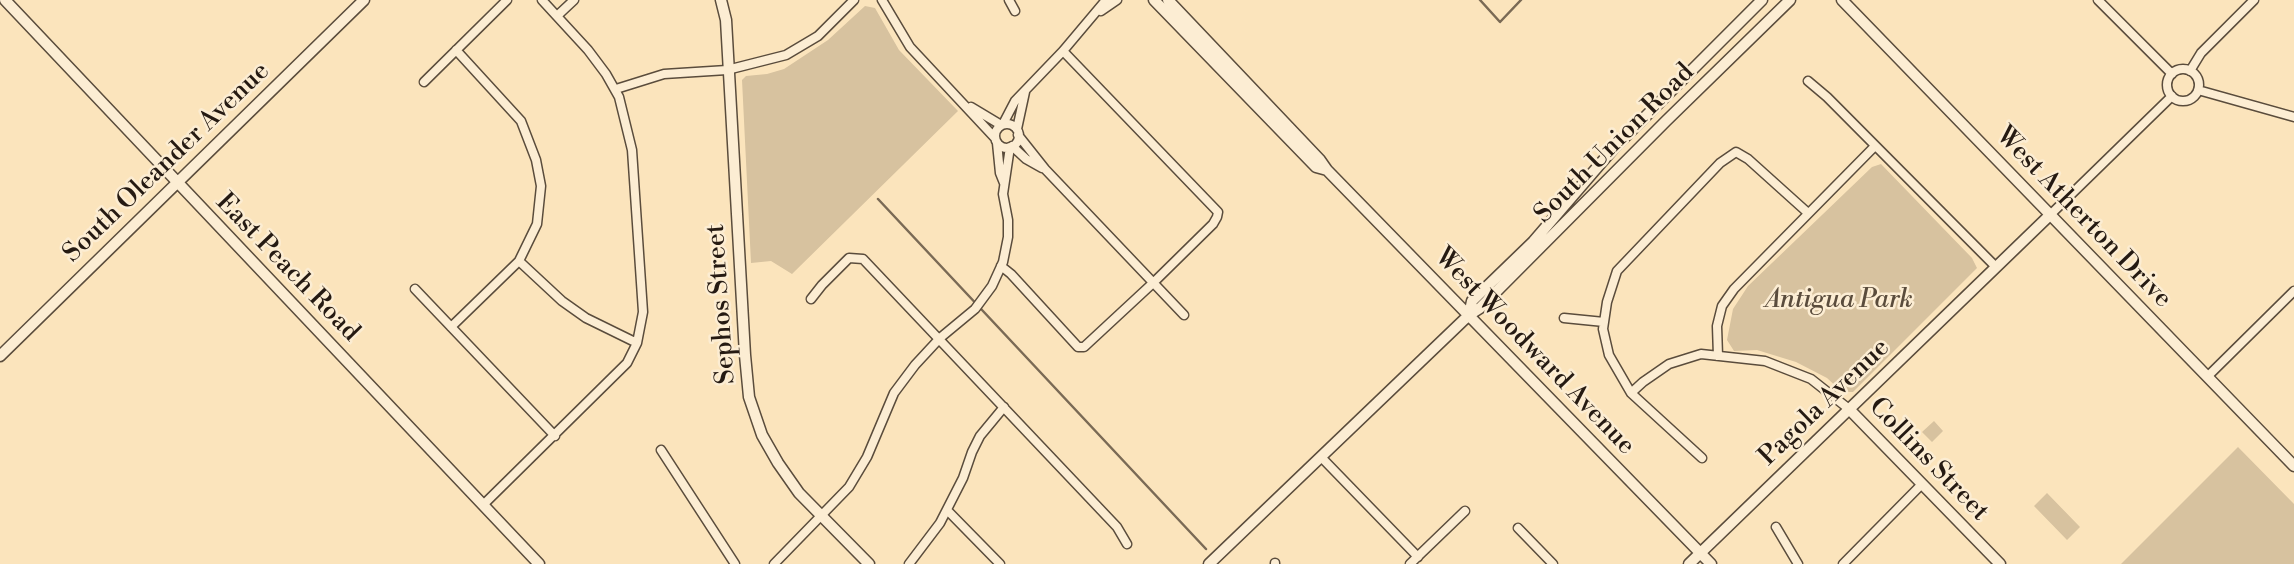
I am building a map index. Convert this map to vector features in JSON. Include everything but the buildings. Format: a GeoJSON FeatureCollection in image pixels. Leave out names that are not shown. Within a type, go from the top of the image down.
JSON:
{"type":"FeatureCollection","features":[{"type":"Feature","properties":{"kind":"street","name":"East Peach Road"},"geometry":{"type":"LineString","coordinates":[[5,0],[539,564]]}},
{"type":"Feature","properties":{"kind":"street","name":"South Oleander Avenue"},"geometry":{"type":"LineString","coordinates":[[0,356],[364,0]]}},
{"type":"Feature","properties":{"kind":"street"},"geometry":{"type":"LineString","coordinates":[[424,82],[507,0]]}},
{"type":"Feature","properties":{"kind":"street"},"geometry":{"type":"LineString","coordinates":[[483,505],[627,363],[638,343],[643,312],[632,150],[616,89],[600,65],[542,0]]}},
{"type":"Feature","properties":{"kind":"street"},"geometry":{"type":"LineString","coordinates":[[558,15],[574,0]]}},
{"type":"Feature","properties":{"kind":"street","name":"Sephos Street"},"geometry":{"type":"LineString","coordinates":[[721,0],[726,20],[749,397],[762,435],[799,493],[869,564]]}},
{"type":"Feature","properties":{"kind":"street"},"geometry":{"type":"LineString","coordinates":[[616,89],[664,74],[727,70],[771,60],[818,36],[854,0]]}},
{"type":"Feature","properties":{"kind":"street"},"geometry":{"type":"LineString","coordinates":[[881,0],[910,47],[1003,147],[1017,142],[1025,92]]}},
{"type":"Feature","properties":{"kind":"street"},"geometry":{"type":"LineString","coordinates":[[1009,0],[1016,11]]}},
{"type":"Feature","properties":{"kind":"street"},"geometry":{"type":"LineString","coordinates":[[1004,183],[1000,173],[995,132],[1015,101],[1063,51],[1106,0]]}},
{"type":"Feature","properties":{"kind":"street"},"geometry":{"type":"LineString","coordinates":[[1098,12],[1117,0]]}},
{"type":"Feature","properties":{"kind":"street","name":"West Woodward Avenue"},"geometry":{"type":"LineString","coordinates":[[1154,0],[1316,167],[1327,170]]}},
{"type":"Feature","properties":{"kind":"street","name":"West Woodward Avenue"},"geometry":{"type":"LineString","coordinates":[[1168,0],[1321,160],[1327,170],[1711,564]]}},
{"type":"Feature","properties":{"kind":"street","name":"South Union Road"},"geometry":{"type":"LineString","coordinates":[[1469,315],[1472,301],[1533,242],[1585,179],[1762,0]]}},
{"type":"Feature","properties":{"kind":"street","name":"South Union Road"},"geometry":{"type":"LineString","coordinates":[[1209,564],[1469,315],[1480,308],[1665,121],[1790,0]]}},
{"type":"Feature","properties":{"kind":"street","name":"West Atherton Drive"},"geometry":{"type":"LineString","coordinates":[[1842,0],[2294,466]]}},
{"type":"Feature","properties":{"kind":"street"},"geometry":{"type":"LineString","coordinates":[[2098,0],[2172,74]]}},
{"type":"Feature","properties":{"kind":"street"},"geometry":{"type":"LineString","coordinates":[[2189,71],[2201,53],[2254,0]]}},
{"type":"Feature","properties":{"kind":"street"},"geometry":{"type":"LineString","coordinates":[[451,327],[519,261],[537,224],[541,186],[536,160],[521,121],[456,50]]}},
{"type":"Feature","properties":{"kind":"street"},"geometry":{"type":"LineString","coordinates":[[1001,266],[1078,347],[1084,347],[1153,283],[1217,217],[1217,212],[1063,51]]}},
{"type":"Feature","properties":{"kind":"street"},"geometry":{"type":"LineString","coordinates":[[2179,70],[2189,71],[2196,77],[2198,90],[2186,101],[2176,100],[2167,84],[2172,74],[2179,70]]}},
{"type":"Feature","properties":{"kind":"street"},"geometry":{"type":"LineString","coordinates":[[1808,82],[1827,97],[1996,267]]}},
{"type":"Feature","properties":{"kind":"street"},"geometry":{"type":"LineString","coordinates":[[2198,90],[2294,117]]}},
{"type":"Feature","properties":{"kind":"street"},"geometry":{"type":"LineString","coordinates":[[2051,214],[2172,96]]}},
{"type":"Feature","properties":{"kind":"street"},"geometry":{"type":"LineString","coordinates":[[962,102],[1002,125],[1010,124],[1045,169],[1184,315]]}},
{"type":"Feature","properties":{"kind":"street"},"geometry":{"type":"LineString","coordinates":[[774,564],[849,487],[867,457],[894,393],[915,365],[940,338],[975,309],[992,286],[1001,266],[1008,237],[1004,183],[1011,146]]}},
{"type":"Feature","properties":{"kind":"street"},"geometry":{"type":"LineString","coordinates":[[1011,146],[1026,159],[1045,169]]}},
{"type":"Feature","properties":{"kind":"street"},"geometry":{"type":"LineString","coordinates":[[1718,356],[1717,326],[1722,306],[1741,281],[1875,146]]}},
{"type":"Feature","properties":{"kind":"street"},"geometry":{"type":"LineString","coordinates":[[1702,458],[1631,393],[1609,355],[1603,329],[1607,302],[1617,271],[1720,163],[1736,152],[1748,159],[1808,213]]}},
{"type":"Feature","properties":{"kind":"street"},"geometry":{"type":"LineString","coordinates":[[1008,162],[1026,159]]}},
{"type":"Feature","properties":{"kind":"street","name":"Pagola Avenue"},"geometry":{"type":"LineString","coordinates":[[1689,564],[2051,214]]}},
{"type":"Feature","properties":{"kind":"street"},"geometry":{"type":"LineString","coordinates":[[811,299],[849,258],[863,258],[1117,527],[1127,544]]}},
{"type":"Feature","properties":{"kind":"street"},"geometry":{"type":"LineString","coordinates":[[519,261],[562,301],[586,318],[638,343]]}},
{"type":"Feature","properties":{"kind":"street"},"geometry":{"type":"LineString","coordinates":[[415,289],[555,436]]}},
{"type":"Feature","properties":{"kind":"street"},"geometry":{"type":"LineString","coordinates":[[2208,376],[2294,291]]}},
{"type":"Feature","properties":{"kind":"street"},"geometry":{"type":"LineString","coordinates":[[1564,318],[1604,322]]}},
{"type":"Feature","properties":{"kind":"street","name":"Collins Street"},"geometry":{"type":"LineString","coordinates":[[1631,393],[1670,364],[1701,354],[1765,360],[1811,379],[1849,409],[2000,564]]}},
{"type":"Feature","properties":{"kind":"street"},"geometry":{"type":"LineString","coordinates":[[909,564],[924,547],[947,510],[980,436],[1004,407]]}},
{"type":"Feature","properties":{"kind":"street"},"geometry":{"type":"LineString","coordinates":[[661,450],[735,564]]}},
{"type":"Feature","properties":{"kind":"street"},"geometry":{"type":"LineString","coordinates":[[1322,458],[1418,557]]}},
{"type":"Feature","properties":{"kind":"street"},"geometry":{"type":"LineString","coordinates":[[1843,564],[1922,484]]}},
{"type":"Feature","properties":{"kind":"street"},"geometry":{"type":"LineString","coordinates":[[947,510],[1000,564]]}},
{"type":"Feature","properties":{"kind":"street"},"geometry":{"type":"LineString","coordinates":[[1410,564],[1465,512]]}},
{"type":"Feature","properties":{"kind":"street"},"geometry":{"type":"LineString","coordinates":[[1776,527],[1798,564]]}},
{"type":"Feature","properties":{"kind":"street"},"geometry":{"type":"LineString","coordinates":[[1518,528],[1552,564]]}},
{"type":"Feature","properties":{"kind":"green space"},"geometry":{"type":"Polygon","coordinates":[[[865,6],[875,8],[899,50],[958,111],[792,274],[771,261],[751,263],[742,80],[746,76],[784,69],[828,40],[865,6]]]}},
{"type":"Feature","properties":{"kind":"green space","name":"Antigua Park"},"geometry":{"type":"Polygon","coordinates":[[[1881,164],[1972,258],[1977,268],[1853,392],[1842,392],[1827,378],[1796,362],[1757,350],[1734,351],[1727,340],[1733,309],[1748,286],[1872,167],[1881,164]]]}},
{"type":"Feature","properties":{"kind":"green space"},"geometry":{"type":"Polygon","coordinates":[[[1934,421],[1943,431],[1932,442],[1922,432],[1934,421]]]}},
{"type":"Feature","properties":{"kind":"green space"},"geometry":{"type":"Polygon","coordinates":[[[2238,447],[2294,504],[2294,564],[2121,564],[2238,447]]]}},
{"type":"Feature","properties":{"kind":"green space"},"geometry":{"type":"Polygon","coordinates":[[[2047,493],[2080,527],[2067,540],[2034,506],[2047,493]]]}},
{"type":"Feature","properties":{"kind":"waterway"},"geometry":{"type":"LineString","coordinates":[[1480,0],[1500,22],[1521,0]]}},
{"type":"Feature","properties":{"kind":"waterway"},"geometry":{"type":"LineString","coordinates":[[878,199],[1206,549]]}}]}
